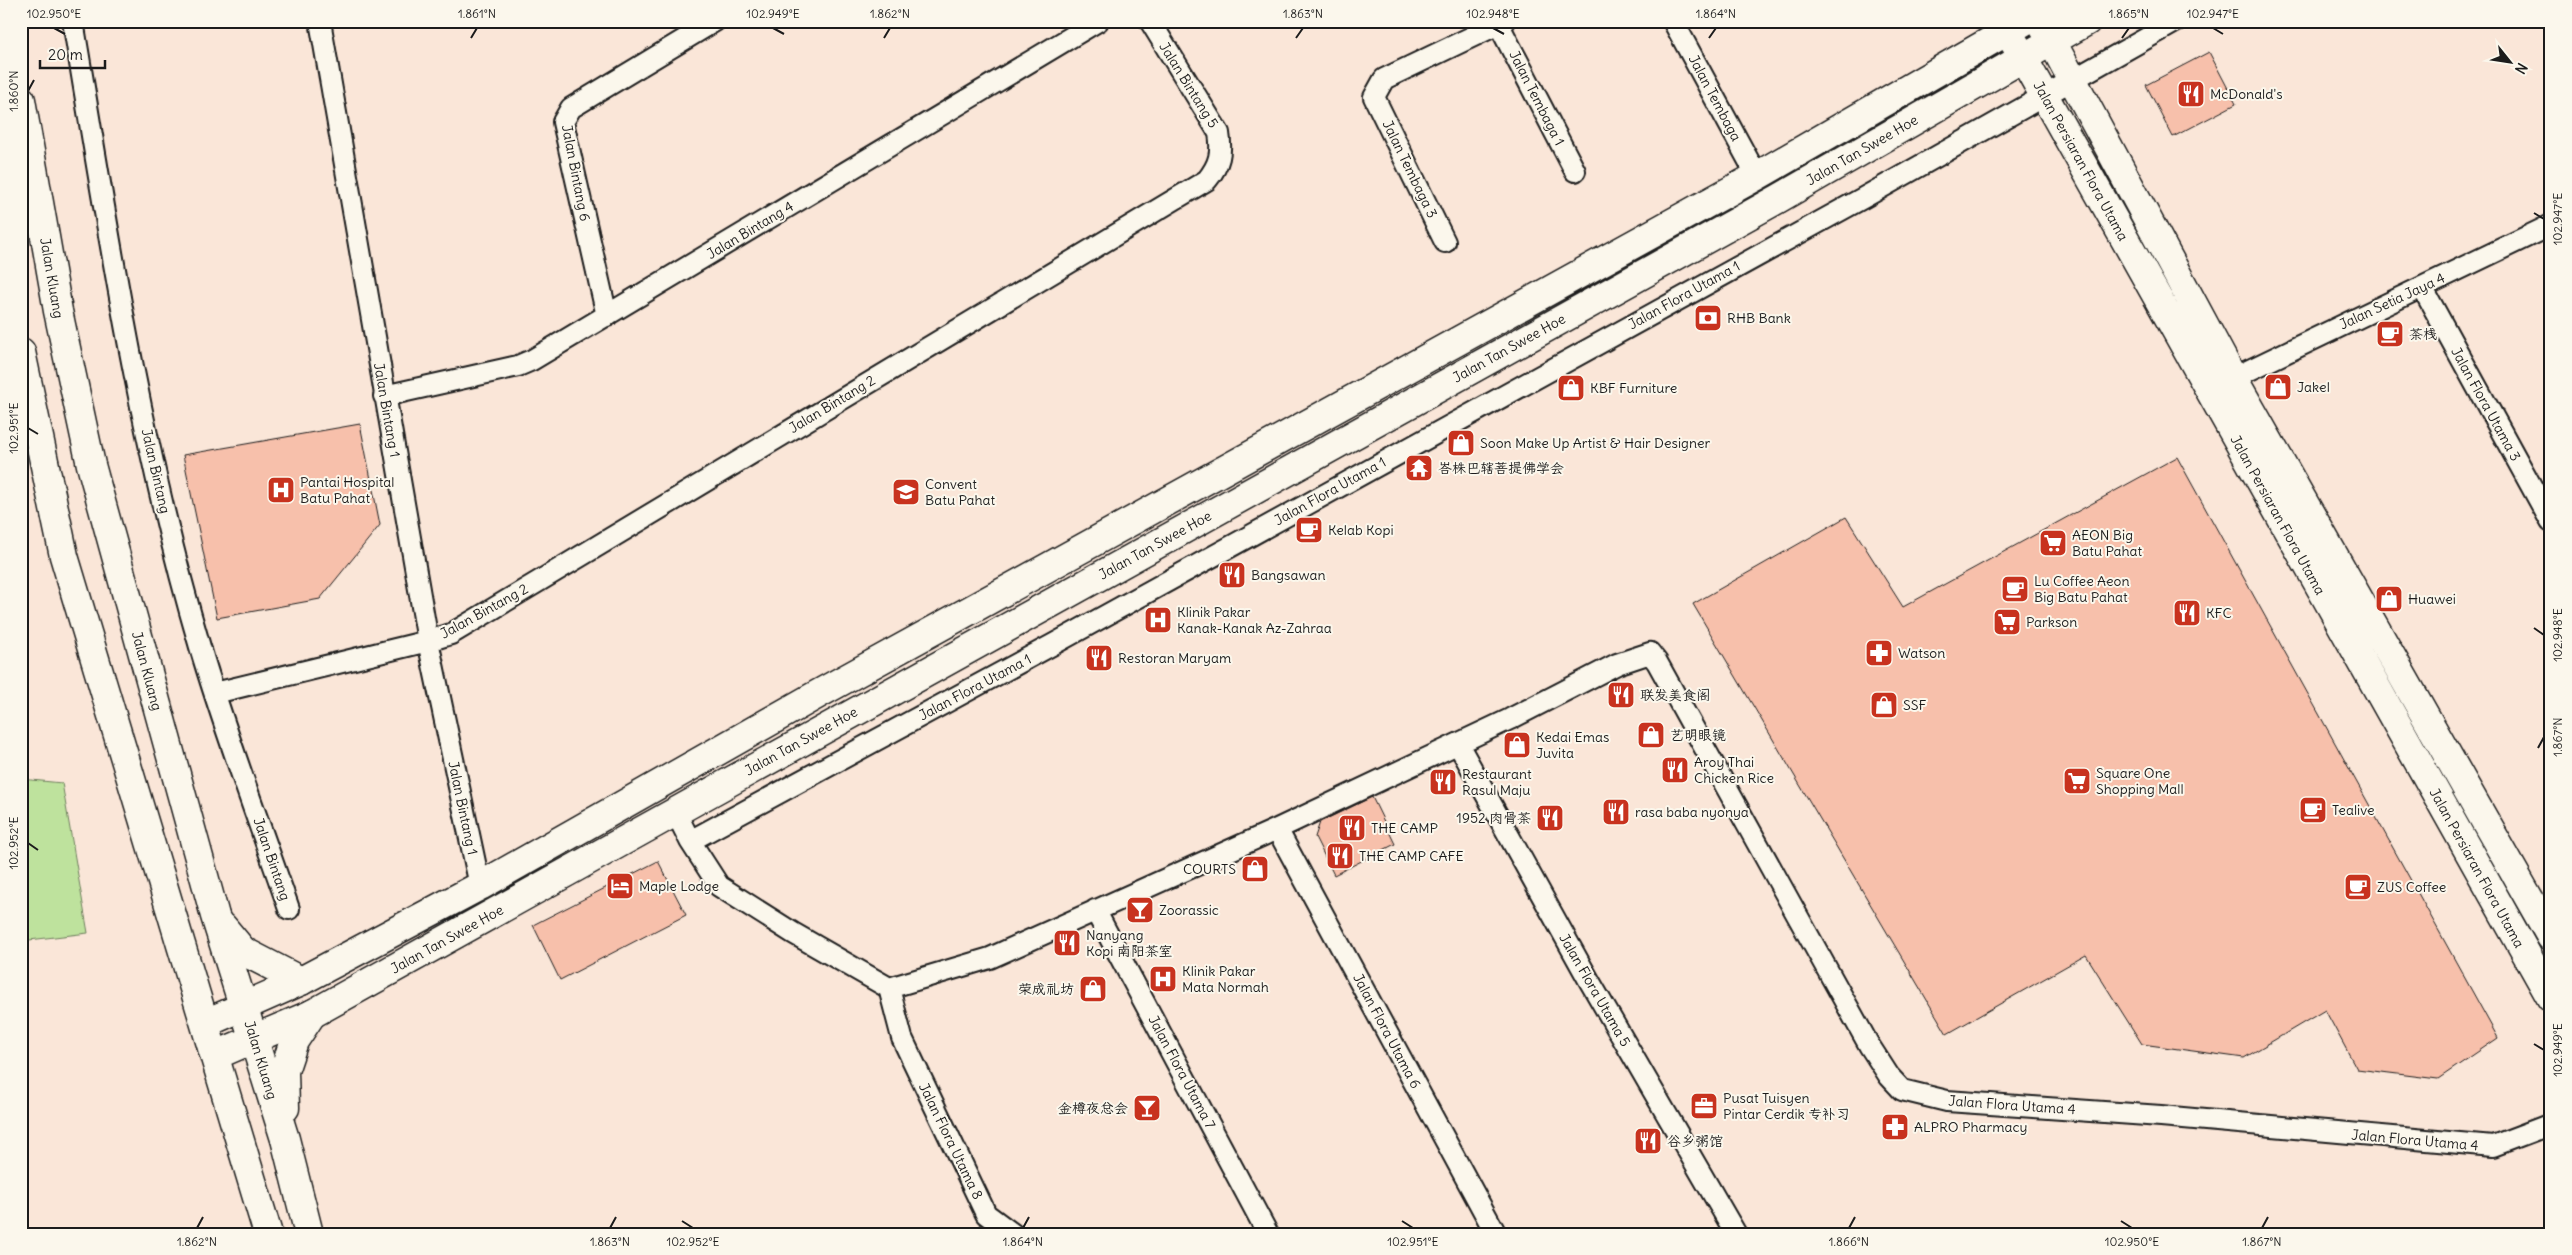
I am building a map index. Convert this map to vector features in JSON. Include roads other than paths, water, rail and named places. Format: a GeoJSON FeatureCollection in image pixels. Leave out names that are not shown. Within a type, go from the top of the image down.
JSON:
{"type":"FeatureCollection","features":[{"type":"Feature","properties":{"kind":"main road","name":"Jalan Tan Swee Hoe"},"geometry":{"type":"LineString","coordinates":[[216,1056],[312,1014],[1769,204],[2023,58],[2046,31],[2087,21]]}},
{"type":"Feature","properties":{"kind":"main road"},"geometry":{"type":"LineString","coordinates":[[206,1022],[301,981],[480,886],[820,693],[1756,176],[2017,26]]}},
{"type":"Feature","properties":{"kind":"main road","name":"Jalan Persiaran Flora Utama"},"geometry":{"type":"LineString","coordinates":[[2017,26],[2023,58],[2551,998]]}},
{"type":"Feature","properties":{"kind":"main road","name":"Jalan Persiaran Flora Utama"},"geometry":{"type":"LineString","coordinates":[[2046,31],[2233,378],[2551,937]]}},
{"type":"Feature","properties":{"kind":"main road","name":"Jalan Kluang"},"geometry":{"type":"LineString","coordinates":[[21,100],[58,310],[91,465],[215,916],[246,1006],[254,1041],[286,1139],[309,1234]]}},
{"type":"Feature","properties":{"kind":"main road"},"geometry":{"type":"LineString","coordinates":[[21,352],[64,556],[206,1022],[268,1234]]}},
{"type":"Feature","properties":{"kind":"main road"},"geometry":{"type":"LineString","coordinates":[[215,916],[243,951],[301,981]]}},
{"type":"Feature","properties":{"kind":"main road"},"geometry":{"type":"LineString","coordinates":[[286,1139],[284,1072],[294,1041],[312,1014]]}},
{"type":"Feature","properties":{"kind":"street","name":"Jalan Bintang"},"geometry":{"type":"LineString","coordinates":[[73,21],[107,228],[150,451],[200,646],[289,909]]}},
{"type":"Feature","properties":{"kind":"street","name":"Jalan Bintang 1"},"geometry":{"type":"LineString","coordinates":[[320,21],[428,641],[480,886]]}},
{"type":"Feature","properties":{"kind":"street","name":"Jalan Bintang 6"},"geometry":{"type":"LineString","coordinates":[[607,316],[563,122],[571,108],[715,21]]}},
{"type":"Feature","properties":{"kind":"street","name":"Jalan Bintang 4"},"geometry":{"type":"LineString","coordinates":[[384,396],[518,366],[607,316],[1098,21]]}},
{"type":"Feature","properties":{"kind":"street","name":"Jalan Bintang 5"},"geometry":{"type":"LineString","coordinates":[[1150,21],[1219,132],[1221,151]]}},
{"type":"Feature","properties":{"kind":"street","name":"Jalan Tembaga"},"geometry":{"type":"LineString","coordinates":[[1673,21],[1756,176]]}},
{"type":"Feature","properties":{"kind":"street","name":"Jalan Flora Utama 1"},"geometry":{"type":"LineString","coordinates":[[690,841],[1061,640],[2177,21]]}},
{"type":"Feature","properties":{"kind":"street","name":"Jalan Tembaga 3"},"geometry":{"type":"LineString","coordinates":[[1445,242],[1374,97],[1384,79],[1502,23]]}},
{"type":"Feature","properties":{"kind":"street","name":"Jalan Tembaga 1"},"geometry":{"type":"LineString","coordinates":[[1502,23],[1575,171]]}},
{"type":"Feature","properties":{"kind":"street","name":"Jalan Bintang 2"},"geometry":{"type":"LineString","coordinates":[[215,693],[428,641],[459,628],[1207,180],[1216,169],[1221,151]]}},
{"type":"Feature","properties":{"kind":"street","name":"Jalan Setia Jaya 4"},"geometry":{"type":"LineString","coordinates":[[2233,378],[2551,225]]}},
{"type":"Feature","properties":{"kind":"street","name":"Jalan Flora Utama 3"},"geometry":{"type":"LineString","coordinates":[[2422,286],[2551,522]]}},
{"type":"Feature","properties":{"kind":"street","name":"Jalan Flora Utama 4"},"geometry":{"type":"LineString","coordinates":[[1458,744],[1617,664],[1650,654],[1658,662],[1869,1046],[1889,1076],[1902,1090],[1947,1101],[2161,1116],[2493,1146],[2551,1124]]}},
{"type":"Feature","properties":{"kind":"street"},"geometry":{"type":"LineString","coordinates":[[675,811],[690,841],[719,886],[793,933],[888,988],[990,958],[1458,744]]}},
{"type":"Feature","properties":{"kind":"street","name":"Jalan Flora Utama 5"},"geometry":{"type":"LineString","coordinates":[[1458,744],[1590,982],[1736,1234]]}},
{"type":"Feature","properties":{"kind":"street","name":"Jalan Flora Utama 6"},"geometry":{"type":"LineString","coordinates":[[1277,828],[1496,1234]]}},
{"type":"Feature","properties":{"kind":"street","name":"Jalan Flora Utama 7"},"geometry":{"type":"LineString","coordinates":[[1095,910],[1268,1234]]}},
{"type":"Feature","properties":{"kind":"street","name":"Jalan Flora Utama 8"},"geometry":{"type":"LineString","coordinates":[[888,988],[902,1038],[986,1214],[1013,1234]]}},
{"type":"Feature","properties":{"kind":"place","name":"McDonald's"},"geometry":{"type":"Point","coordinates":[2191,94]}},
{"type":"Feature","properties":{"kind":"place","name":"RHB Bank"},"geometry":{"type":"Point","coordinates":[1708,318]}},
{"type":"Feature","properties":{"kind":"place","name":"茶栈"},"geometry":{"type":"Point","coordinates":[2390,334]}},
{"type":"Feature","properties":{"kind":"place","name":"Jakel"},"geometry":{"type":"Point","coordinates":[2278,387]}},
{"type":"Feature","properties":{"kind":"place","name":"KBF Furniture"},"geometry":{"type":"Point","coordinates":[1571,388]}},
{"type":"Feature","properties":{"kind":"place","name":"Soon Make Up Artist & Hair Designer"},"geometry":{"type":"Point","coordinates":[1461,443]}},
{"type":"Feature","properties":{"kind":"place","name":"峇株巴辖菩提佛学会"},"geometry":{"type":"Point","coordinates":[1419,468]}},
{"type":"Feature","properties":{"kind":"place","name":"Pantai Hospital Batu Pahat"},"geometry":{"type":"Point","coordinates":[281,490]}},
{"type":"Feature","properties":{"kind":"place","name":"Convent Batu Pahat"},"geometry":{"type":"Point","coordinates":[906,492]}},
{"type":"Feature","properties":{"kind":"place","name":"Kelab Kopi"},"geometry":{"type":"Point","coordinates":[1309,530]}},
{"type":"Feature","properties":{"kind":"place","name":"AEON Big Batu Pahat"},"geometry":{"type":"Point","coordinates":[2053,543]}},
{"type":"Feature","properties":{"kind":"place","name":"Bangsawan"},"geometry":{"type":"Point","coordinates":[1232,575]}},
{"type":"Feature","properties":{"kind":"place","name":"Lu Coffee Aeon Big Batu Pahat"},"geometry":{"type":"Point","coordinates":[2015,589]}},
{"type":"Feature","properties":{"kind":"place","name":"Huawei"},"geometry":{"type":"Point","coordinates":[2389,599]}},
{"type":"Feature","properties":{"kind":"place","name":"KFC"},"geometry":{"type":"Point","coordinates":[2187,613]}},
{"type":"Feature","properties":{"kind":"place","name":"Klinik Pakar Kanak-Kanak Az-Zahraa"},"geometry":{"type":"Point","coordinates":[1158,620]}},
{"type":"Feature","properties":{"kind":"place","name":"Parkson"},"geometry":{"type":"Point","coordinates":[2007,622]}},
{"type":"Feature","properties":{"kind":"place","name":"Watson"},"geometry":{"type":"Point","coordinates":[1879,653]}},
{"type":"Feature","properties":{"kind":"place","name":"Restoran Maryam"},"geometry":{"type":"Point","coordinates":[1099,658]}},
{"type":"Feature","properties":{"kind":"place","name":"联发美食阁"},"geometry":{"type":"Point","coordinates":[1621,695]}},
{"type":"Feature","properties":{"kind":"place","name":"SSF"},"geometry":{"type":"Point","coordinates":[1884,705]}},
{"type":"Feature","properties":{"kind":"place","name":"艺明眼镜"},"geometry":{"type":"Point","coordinates":[1651,735]}},
{"type":"Feature","properties":{"kind":"place","name":"Kedai Emas Juvita"},"geometry":{"type":"Point","coordinates":[1517,745]}},
{"type":"Feature","properties":{"kind":"place","name":"Aroy Thai Chicken Rice"},"geometry":{"type":"Point","coordinates":[1675,770]}},
{"type":"Feature","properties":{"kind":"place","name":"Square One Shopping Mall"},"geometry":{"type":"Point","coordinates":[2077,781]}},
{"type":"Feature","properties":{"kind":"place","name":"Restaurant Rasul Maju"},"geometry":{"type":"Point","coordinates":[1443,782]}},
{"type":"Feature","properties":{"kind":"place","name":"Tealive"},"geometry":{"type":"Point","coordinates":[2313,810]}},
{"type":"Feature","properties":{"kind":"place","name":"rasa baba nyonya"},"geometry":{"type":"Point","coordinates":[1616,812]}},
{"type":"Feature","properties":{"kind":"place","name":"1952 肉骨茶"},"geometry":{"type":"Point","coordinates":[1550,818]}},
{"type":"Feature","properties":{"kind":"place","name":"THE CAMP"},"geometry":{"type":"Point","coordinates":[1352,828]}},
{"type":"Feature","properties":{"kind":"place","name":"THE CAMP CAFE"},"geometry":{"type":"Point","coordinates":[1340,856]}},
{"type":"Feature","properties":{"kind":"place","name":"COURTS"},"geometry":{"type":"Point","coordinates":[1255,869]}},
{"type":"Feature","properties":{"kind":"place","name":"Maple Lodge"},"geometry":{"type":"Point","coordinates":[620,886]}},
{"type":"Feature","properties":{"kind":"place","name":"ZUS Coffee"},"geometry":{"type":"Point","coordinates":[2358,887]}},
{"type":"Feature","properties":{"kind":"place","name":"Zoorassic"},"geometry":{"type":"Point","coordinates":[1140,910]}},
{"type":"Feature","properties":{"kind":"place","name":"Nanyang Kopi 南阳茶室"},"geometry":{"type":"Point","coordinates":[1067,943]}},
{"type":"Feature","properties":{"kind":"place","name":"Klinik Pakar Mata Normah"},"geometry":{"type":"Point","coordinates":[1163,979]}},
{"type":"Feature","properties":{"kind":"place","name":"荣成礼坊"},"geometry":{"type":"Point","coordinates":[1093,989]}},
{"type":"Feature","properties":{"kind":"place","name":"Pusat Tuisyen Pintar Cerdik 专补习"},"geometry":{"type":"Point","coordinates":[1704,1106]}},
{"type":"Feature","properties":{"kind":"place","name":"金樽夜总会"},"geometry":{"type":"Point","coordinates":[1147,1108]}},
{"type":"Feature","properties":{"kind":"place","name":"ALPRO Pharmacy"},"geometry":{"type":"Point","coordinates":[1895,1127]}},
{"type":"Feature","properties":{"kind":"place","name":"谷乡粥馆"},"geometry":{"type":"Point","coordinates":[1648,1141]}}]}
